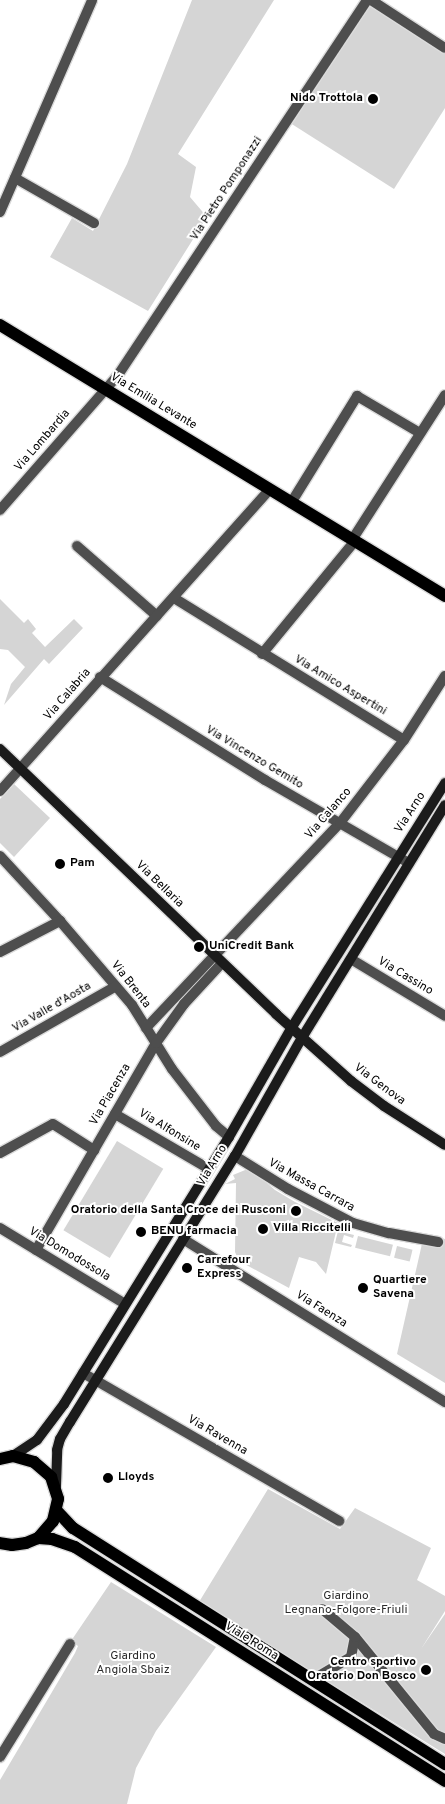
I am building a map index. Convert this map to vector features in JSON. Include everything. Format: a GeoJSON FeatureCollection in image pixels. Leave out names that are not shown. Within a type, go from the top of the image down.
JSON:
{"type":"FeatureCollection","features":[{"type":"Feature","properties":{"kind":"main road","name":"Via Emilia Levante"},"geometry":{"type":"LineString","coordinates":[[0,325],[445,596]]}},
{"type":"Feature","properties":{"kind":"main road"},"geometry":{"type":"LineString","coordinates":[[6,1458],[34,1462],[47,1472],[56,1487],[57,1511],[53,1521],[38,1538],[26,1544],[6,1544]]}},
{"type":"Feature","properties":{"kind":"main road","name":"Viale Roma"},"geometry":{"type":"LineString","coordinates":[[57,1511],[73,1528],[445,1764]]}},
{"type":"Feature","properties":{"kind":"main road","name":"Viale Roma"},"geometry":{"type":"LineString","coordinates":[[38,1538],[52,1539],[75,1547],[445,1782]]}},
{"type":"Feature","properties":{"kind":"street"},"geometry":{"type":"LineString","coordinates":[[0,212],[92,0]]}},
{"type":"Feature","properties":{"kind":"street","name":"Via Pietro Pomponazzi"},"geometry":{"type":"LineString","coordinates":[[105,389],[118,375],[177,288],[367,0]]}},
{"type":"Feature","properties":{"kind":"street"},"geometry":{"type":"LineString","coordinates":[[371,0],[445,48]]}},
{"type":"Feature","properties":{"kind":"street"},"geometry":{"type":"LineString","coordinates":[[15,178],[94,222]]}},
{"type":"Feature","properties":{"kind":"street","name":"Via Lombardia"},"geometry":{"type":"LineString","coordinates":[[0,510],[105,389]]}},
{"type":"Feature","properties":{"kind":"street"},"geometry":{"type":"LineString","coordinates":[[262,654],[353,541],[445,394]]}},
{"type":"Feature","properties":{"kind":"street"},"geometry":{"type":"LineString","coordinates":[[291,503],[357,396],[420,433]]}},
{"type":"Feature","properties":{"kind":"street","name":"Via Calabria"},"geometry":{"type":"LineString","coordinates":[[0,791],[269,490]]}},
{"type":"Feature","properties":{"kind":"street"},"geometry":{"type":"LineString","coordinates":[[77,546],[157,616]]}},
{"type":"Feature","properties":{"kind":"street","name":"Via Amico Aspertini"},"geometry":{"type":"LineString","coordinates":[[174,598],[404,740]]}},
{"type":"Feature","properties":{"kind":"street","name":"Via Calanco"},"geometry":{"type":"LineString","coordinates":[[214,954],[340,823],[404,740],[445,676]]}},
{"type":"Feature","properties":{"kind":"street","name":"Via Vincenzo Gemito"},"geometry":{"type":"LineString","coordinates":[[100,677],[265,780],[398,856]]}},
{"type":"Feature","properties":{"kind":"street","name":"Via Bellaria"},"geometry":{"type":"LineString","coordinates":[[0,749],[222,963],[303,1036]]}},
{"type":"Feature","properties":{"kind":"street","name":"Via Arno"},"geometry":{"type":"LineString","coordinates":[[6,1458],[37,1440],[83,1373],[229,1137],[292,1027],[445,783]]}},
{"type":"Feature","properties":{"kind":"street","name":"Via Arno"},"geometry":{"type":"LineString","coordinates":[[56,1487],[55,1464],[60,1438],[235,1156],[303,1036],[445,805]]}},
{"type":"Feature","properties":{"kind":"street","name":"Via Brenta"},"geometry":{"type":"LineString","coordinates":[[0,856],[116,986],[204,1111],[216,1126],[229,1137]]}},
{"type":"Feature","properties":{"kind":"street"},"geometry":{"type":"LineString","coordinates":[[398,856],[409,863]]}},
{"type":"Feature","properties":{"kind":"street"},"geometry":{"type":"LineString","coordinates":[[0,952],[60,921]]}},
{"type":"Feature","properties":{"kind":"street"},"geometry":{"type":"LineString","coordinates":[[146,1028],[214,954]]}},
{"type":"Feature","properties":{"kind":"street","name":"Via Cassino"},"geometry":{"type":"LineString","coordinates":[[351,959],[445,1016]]}},
{"type":"Feature","properties":{"kind":"street","name":"Via Piacenza"},"geometry":{"type":"LineString","coordinates":[[36,1250],[156,1043],[184,1004],[222,963]]}},
{"type":"Feature","properties":{"kind":"street","name":"Via Valle d'Aosta"},"geometry":{"type":"LineString","coordinates":[[0,1052],[116,986]]}},
{"type":"Feature","properties":{"kind":"street","name":"Via Genova"},"geometry":{"type":"LineString","coordinates":[[303,1036],[367,1094],[445,1145]]}},
{"type":"Feature","properties":{"kind":"street","name":"Via Alfonsine"},"geometry":{"type":"LineString","coordinates":[[115,1114],[209,1169]]}},
{"type":"Feature","properties":{"kind":"street"},"geometry":{"type":"LineString","coordinates":[[0,1153],[53,1124],[94,1150]]}},
{"type":"Feature","properties":{"kind":"street","name":"Via Massa Carrara"},"geometry":{"type":"LineString","coordinates":[[235,1156],[288,1189],[353,1223],[389,1233],[438,1242]]}},
{"type":"Feature","properties":{"kind":"street","name":"Via Domodossola"},"geometry":{"type":"LineString","coordinates":[[0,1228],[125,1304]]}},
{"type":"Feature","properties":{"kind":"street","name":"Via Faenza"},"geometry":{"type":"LineString","coordinates":[[183,1238],[445,1402]]}},
{"type":"Feature","properties":{"kind":"street","name":"Via Ravenna"},"geometry":{"type":"LineString","coordinates":[[83,1373],[339,1521]]}},
{"type":"Feature","properties":{"kind":"street"},"geometry":{"type":"LineString","coordinates":[[0,1552],[6,1544]]}},
{"type":"Feature","properties":{"kind":"street"},"geometry":{"type":"LineString","coordinates":[[322,1609],[355,1637],[434,1734],[445,1739]]}},
{"type":"Feature","properties":{"kind":"street"},"geometry":{"type":"LineString","coordinates":[[312,1680],[351,1657],[355,1637]]}},
{"type":"Feature","properties":{"kind":"street"},"geometry":{"type":"LineString","coordinates":[[0,1757],[70,1644]]}},
{"type":"Feature","properties":{"kind":"green space"},"geometry":{"type":"Polygon","coordinates":[[[192,0],[274,0],[178,154],[196,167],[190,197],[207,217],[148,311],[50,257],[72,218],[93,231],[127,164],[192,0]]]}},
{"type":"Feature","properties":{"kind":"green space"},"geometry":{"type":"Polygon","coordinates":[[[367,0],[445,48],[445,108],[394,189],[287,121],[367,0]]]}},
{"type":"Feature","properties":{"kind":"green space"},"geometry":{"type":"Polygon","coordinates":[[[0,599],[24,623],[28,619],[36,629],[32,633],[45,647],[74,619],[83,628],[49,664],[44,659],[4,705],[11,684],[25,667],[8,650],[0,649],[0,599]]]}},
{"type":"Feature","properties":{"kind":"green space"},"geometry":{"type":"Polygon","coordinates":[[[14,784],[50,818],[14,857],[0,843],[0,799],[14,784]]]}},
{"type":"Feature","properties":{"kind":"green space"},"geometry":{"type":"Polygon","coordinates":[[[117,1141],[163,1169],[110,1258],[63,1230],[117,1141]]]}},
{"type":"Feature","properties":{"kind":"green space"},"geometry":{"type":"Polygon","coordinates":[[[250,1168],[275,1190],[338,1223],[326,1274],[316,1262],[299,1257],[289,1288],[239,1261],[235,1252],[236,1183],[225,1184],[235,1179],[233,1175],[250,1168]]]}},
{"type":"Feature","properties":{"kind":"green space"},"geometry":{"type":"Polygon","coordinates":[[[338,1231],[354,1235],[353,1238],[344,1235],[342,1242],[352,1245],[351,1247],[335,1243],[338,1231]]]}},
{"type":"Feature","properties":{"kind":"green space"},"geometry":{"type":"Polygon","coordinates":[[[424,1235],[445,1239],[445,1383],[397,1354],[424,1235]]]}},
{"type":"Feature","properties":{"kind":"green space"},"geometry":{"type":"Polygon","coordinates":[[[358,1236],[393,1245],[390,1256],[355,1248],[358,1236]]]}},
{"type":"Feature","properties":{"kind":"green space"},"geometry":{"type":"Polygon","coordinates":[[[397,1246],[413,1250],[410,1262],[394,1258],[397,1246]]]}},
{"type":"Feature","properties":{"kind":"green space","name":"Giardino Legnano-Folgore-Friuli"},"geometry":{"type":"Polygon","coordinates":[[[268,1489],[340,1529],[355,1508],[431,1548],[417,1580],[445,1596],[445,1611],[421,1649],[445,1614],[445,1754],[199,1602],[268,1489]]]}},
{"type":"Feature","properties":{"kind":"green space","name":"Giardino Angiola Sbaiz"},"geometry":{"type":"Polygon","coordinates":[[[111,1582],[216,1647],[156,1731],[136,1768],[127,1804],[0,1804],[0,1780],[75,1653],[78,1646],[71,1641],[111,1582]]]}},
{"type":"Feature","properties":{"kind":"place","name":"Nido Trottola"},"geometry":{"type":"Point","coordinates":[373,99]}},
{"type":"Feature","properties":{"kind":"place","name":"Pam"},"geometry":{"type":"Point","coordinates":[60,864]}},
{"type":"Feature","properties":{"kind":"place","name":"UniCredit Bank"},"geometry":{"type":"Point","coordinates":[199,947]}},
{"type":"Feature","properties":{"kind":"place","name":"Oratorio della Santa Croce dei Rusconi"},"geometry":{"type":"Point","coordinates":[296,1211]}},
{"type":"Feature","properties":{"kind":"place","name":"Villa Riccitelli"},"geometry":{"type":"Point","coordinates":[263,1229]}},
{"type":"Feature","properties":{"kind":"place","name":"BENU farmacia"},"geometry":{"type":"Point","coordinates":[141,1232]}},
{"type":"Feature","properties":{"kind":"place","name":"Carrefour Express"},"geometry":{"type":"Point","coordinates":[187,1268]}},
{"type":"Feature","properties":{"kind":"place","name":"Quartiere Savena"},"geometry":{"type":"Point","coordinates":[363,1288]}},
{"type":"Feature","properties":{"kind":"place","name":"Lloyds"},"geometry":{"type":"Point","coordinates":[108,1478]}},
{"type":"Feature","properties":{"kind":"place","name":"Centro sportivo Oratorio Don Bosco"},"geometry":{"type":"Point","coordinates":[426,1670]}}]}
